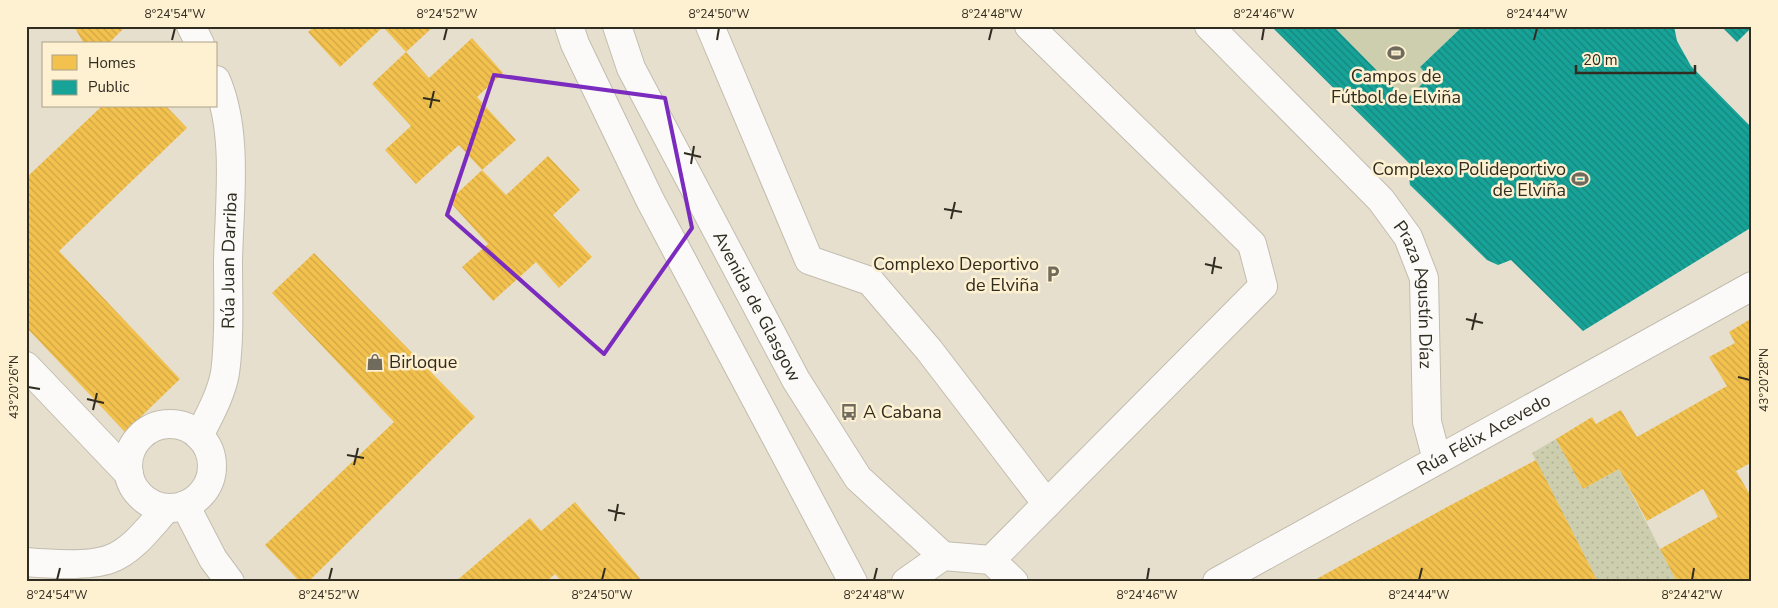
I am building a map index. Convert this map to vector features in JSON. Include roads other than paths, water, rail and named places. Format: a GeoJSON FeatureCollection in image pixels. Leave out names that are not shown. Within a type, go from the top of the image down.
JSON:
{"type":"FeatureCollection","features":[{"type":"Feature","properties":{"kind":"street"},"geometry":{"type":"LineString","coordinates":[[191,26],[199,42]]}},
{"type":"Feature","properties":{"kind":"street"},"geometry":{"type":"LineString","coordinates":[[569,26],[575,44],[650,200],[853,582]]}},
{"type":"Feature","properties":{"kind":"street","name":"Avenida de Glasgow"},"geometry":{"type":"LineString","coordinates":[[617,26],[632,68],[796,380],[858,478],[942,556]]}},
{"type":"Feature","properties":{"kind":"street"},"geometry":{"type":"LineString","coordinates":[[710,26],[809,260],[870,281],[929,350],[1047,504]]}},
{"type":"Feature","properties":{"kind":"street"},"geometry":{"type":"LineString","coordinates":[[991,560],[1263,286],[1252,244],[1028,26]]}},
{"type":"Feature","properties":{"kind":"street","name":"Praza Agustín Díaz"},"geometry":{"type":"LineString","coordinates":[[1209,26],[1382,200],[1408,237],[1424,278],[1427,422],[1437,460]]}},
{"type":"Feature","properties":{"kind":"street","name":"Rúa Juan Darriba"},"geometry":{"type":"LineString","coordinates":[[199,436],[217,400],[224,374],[227,341],[230,169],[228,124],[218,87]]}},
{"type":"Feature","properties":{"kind":"street","name":"Rúa Félix Acevedo"},"geometry":{"type":"LineString","coordinates":[[1217,582],[1752,286]]}},
{"type":"Feature","properties":{"kind":"street"},"geometry":{"type":"LineString","coordinates":[[26,366],[129,474],[134,487],[142,497],[154,505],[176,506]]}},
{"type":"Feature","properties":{"kind":"street"},"geometry":{"type":"LineString","coordinates":[[26,562],[71,564],[110,559],[127,550],[176,506],[204,491],[212,468],[210,456],[199,436],[190,429],[170,424],[150,429],[141,436],[130,453],[129,474]]}},
{"type":"Feature","properties":{"kind":"street"},"geometry":{"type":"LineString","coordinates":[[176,506],[230,582]]}},
{"type":"Feature","properties":{"kind":"street"},"geometry":{"type":"LineString","coordinates":[[906,582],[942,556],[991,560],[1014,582]]}},
{"type":"Feature","properties":{"kind":"place","name":"Campos de Fútbol de Elviña"},"geometry":{"type":"Point","coordinates":[1396,53]}},
{"type":"Feature","properties":{"kind":"place","name":"Complexo Polideportivo de Elviña"},"geometry":{"type":"Point","coordinates":[1580,179]}},
{"type":"Feature","properties":{"kind":"place","name":"Complexo Deportivo de Elviña"},"geometry":{"type":"Point","coordinates":[1053,274]}},
{"type":"Feature","properties":{"kind":"place","name":"Birloque"},"geometry":{"type":"Point","coordinates":[375,362]}},
{"type":"Feature","properties":{"kind":"place","name":"A Cabana"},"geometry":{"type":"Point","coordinates":[849,412]}}]}
